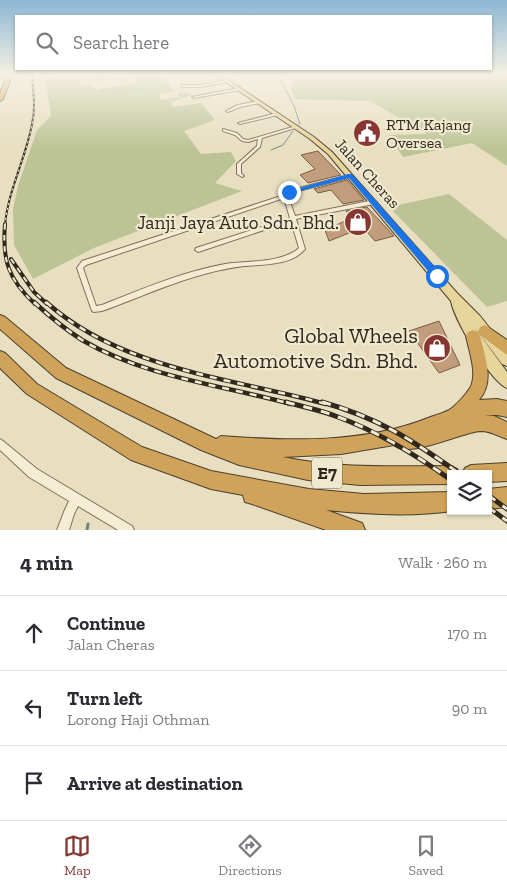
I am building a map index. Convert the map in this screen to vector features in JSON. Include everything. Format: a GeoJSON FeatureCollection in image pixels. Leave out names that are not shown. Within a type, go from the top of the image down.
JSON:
{"type":"FeatureCollection","features":[{"type":"Feature","properties":{"kind":"highway","name":"E7"},"geometry":{"type":"LineString","coordinates":[[0,321],[61,373],[206,444],[254,460],[308,471],[360,476],[447,475]]}},
{"type":"Feature","properties":{"kind":"highway"},"geometry":{"type":"LineString","coordinates":[[456,416],[477,391],[481,374],[479,334],[507,348]]}},
{"type":"Feature","properties":{"kind":"highway","name":"E7"},"geometry":{"type":"LineString","coordinates":[[0,358],[32,389],[138,454],[210,480],[309,500],[364,504],[447,502]]}},
{"type":"Feature","properties":{"kind":"highway"},"geometry":{"type":"LineString","coordinates":[[364,444],[414,432],[481,408],[500,406],[507,408]]}},
{"type":"Feature","properties":{"kind":"highway"},"geometry":{"type":"LineString","coordinates":[[206,444],[300,449],[420,439],[479,423],[494,424],[507,431]]}},
{"type":"Feature","properties":{"kind":"highway"},"geometry":{"type":"LineString","coordinates":[[492,473],[507,472]]}},
{"type":"Feature","properties":{"kind":"highway"},"geometry":{"type":"LineString","coordinates":[[210,480],[355,530]]}},
{"type":"Feature","properties":{"kind":"highway"},"geometry":{"type":"LineString","coordinates":[[492,499],[507,497]]}},
{"type":"Feature","properties":{"kind":"main road","name":"Jalan Cheras"},"geometry":{"type":"LineString","coordinates":[[254,99],[320,144],[374,202],[453,296],[464,322],[507,360]]}},
{"type":"Feature","properties":{"kind":"main road","name":"Jalan Cheras"},"geometry":{"type":"LineString","coordinates":[[479,334],[500,375],[507,381]]}},
{"type":"Feature","properties":{"kind":"street"},"geometry":{"type":"LineString","coordinates":[[228,111],[239,106],[259,102]]}},
{"type":"Feature","properties":{"kind":"street"},"geometry":{"type":"LineString","coordinates":[[240,123],[277,114]]}},
{"type":"Feature","properties":{"kind":"street"},"geometry":{"type":"LineString","coordinates":[[224,130],[236,134],[244,141],[297,127]]}},
{"type":"Feature","properties":{"kind":"street"},"geometry":{"type":"LineString","coordinates":[[242,176],[239,173],[239,164],[259,146],[260,138]]}},
{"type":"Feature","properties":{"kind":"street"},"geometry":{"type":"LineString","coordinates":[[286,196],[302,249],[298,254],[265,263],[244,264],[184,276],[102,308],[94,309],[80,268],[84,263],[286,196],[291,191],[350,176]]}},
{"type":"Feature","properties":{"kind":"street"},"geometry":{"type":"LineString","coordinates":[[198,250],[294,218],[374,202]]}},
{"type":"Feature","properties":{"kind":"street"},"geometry":{"type":"LineString","coordinates":[[0,444],[33,473],[128,530]]}},
{"type":"Feature","properties":{"kind":"street"},"geometry":{"type":"LineString","coordinates":[[63,530],[68,512],[76,499]]}},
{"type":"Feature","properties":{"kind":"green space"},"geometry":{"type":"Polygon","coordinates":[[[48,99],[181,99],[171,102],[172,107],[201,103],[215,120],[184,131],[201,154],[231,152],[236,161],[215,183],[242,191],[94,248],[33,279],[14,245],[13,209],[18,186],[37,130],[51,116],[48,99]]]}},
{"type":"Feature","properties":{"kind":"green space"},"geometry":{"type":"Polygon","coordinates":[[[296,99],[507,99],[507,166],[472,143],[403,157],[389,135],[427,134],[370,101],[296,99]]]}},
{"type":"Feature","properties":{"kind":"green space"},"geometry":{"type":"Polygon","coordinates":[[[449,194],[507,240],[507,301],[487,307],[389,207],[449,194]]]}},
{"type":"Feature","properties":{"kind":"building"},"geometry":{"type":"Polygon","coordinates":[[[318,151],[341,175],[308,183],[300,175],[315,169],[301,155],[318,151]]]}},
{"type":"Feature","properties":{"kind":"building"},"geometry":{"type":"Polygon","coordinates":[[[347,180],[364,200],[343,204],[331,190],[318,193],[314,189],[347,180]]]}},
{"type":"Feature","properties":{"kind":"building","name":"Janji Jaya Auto Sdn. Bhd."},"geometry":{"type":"Polygon","coordinates":[[[367,207],[394,236],[375,241],[361,225],[349,233],[329,241],[325,230],[352,218],[346,211],[367,207]]]}},
{"type":"Feature","properties":{"kind":"building","name":"Global Wheels Automotive Sdn. Bhd."},"geometry":{"type":"Polygon","coordinates":[[[439,321],[460,365],[439,373],[409,331],[439,321]]]}},
{"type":"Feature","properties":{"kind":"waterway"},"geometry":{"type":"LineString","coordinates":[[290,99],[300,124]]}},
{"type":"Feature","properties":{"kind":"waterway"},"geometry":{"type":"LineString","coordinates":[[271,150],[283,145],[293,131]]}},
{"type":"Feature","properties":{"kind":"waterway"},"geometry":{"type":"LineString","coordinates":[[87,530],[88,524]]}},
{"type":"Feature","properties":{"kind":"railway"},"geometry":{"type":"LineString","coordinates":[[5,225],[13,187],[29,137],[34,112],[34,99]]}},
{"type":"Feature","properties":{"kind":"railway"},"geometry":{"type":"LineString","coordinates":[[5,224],[4,237],[6,259],[9,268],[18,286],[35,304]]}},
{"type":"Feature","properties":{"kind":"railway"},"geometry":{"type":"LineString","coordinates":[[11,259],[34,292],[47,304]]}},
{"type":"Feature","properties":{"kind":"railway"},"geometry":{"type":"LineString","coordinates":[[34,302],[82,340],[106,353],[131,363],[184,379],[291,404]]}},
{"type":"Feature","properties":{"kind":"railway"},"geometry":{"type":"LineString","coordinates":[[46,302],[76,325],[109,343],[143,357],[179,369],[326,404]]}},
{"type":"Feature","properties":{"kind":"railway"},"geometry":{"type":"LineString","coordinates":[[286,402],[319,410],[383,437],[447,477]]}},
{"type":"Feature","properties":{"kind":"railway"},"geometry":{"type":"LineString","coordinates":[[322,402],[361,415],[394,431],[454,470]]}},
{"type":"Feature","properties":{"kind":"railway"},"geometry":{"type":"LineString","coordinates":[[492,498],[507,509]]}},
{"type":"Feature","properties":{"kind":"railway"},"geometry":{"type":"LineString","coordinates":[[492,510],[507,521]]}},
{"type":"Feature","properties":{"kind":"place","name":"RTM Kajang Oversea"},"geometry":{"type":"Point","coordinates":[367,133]}},
{"type":"Feature","properties":{"kind":"place","name":"Janji Jaya Auto Sdn. Bhd."},"geometry":{"type":"Point","coordinates":[358,222]}},
{"type":"Feature","properties":{"kind":"place","name":"Global Wheels Automotive Sdn. Bhd."},"geometry":{"type":"Point","coordinates":[437,348]}},
{"type":"Feature","properties":{"kind":"route"},"geometry":{"type":"LineString","coordinates":[[289,192],[350,176],[437,276]]}}]}
